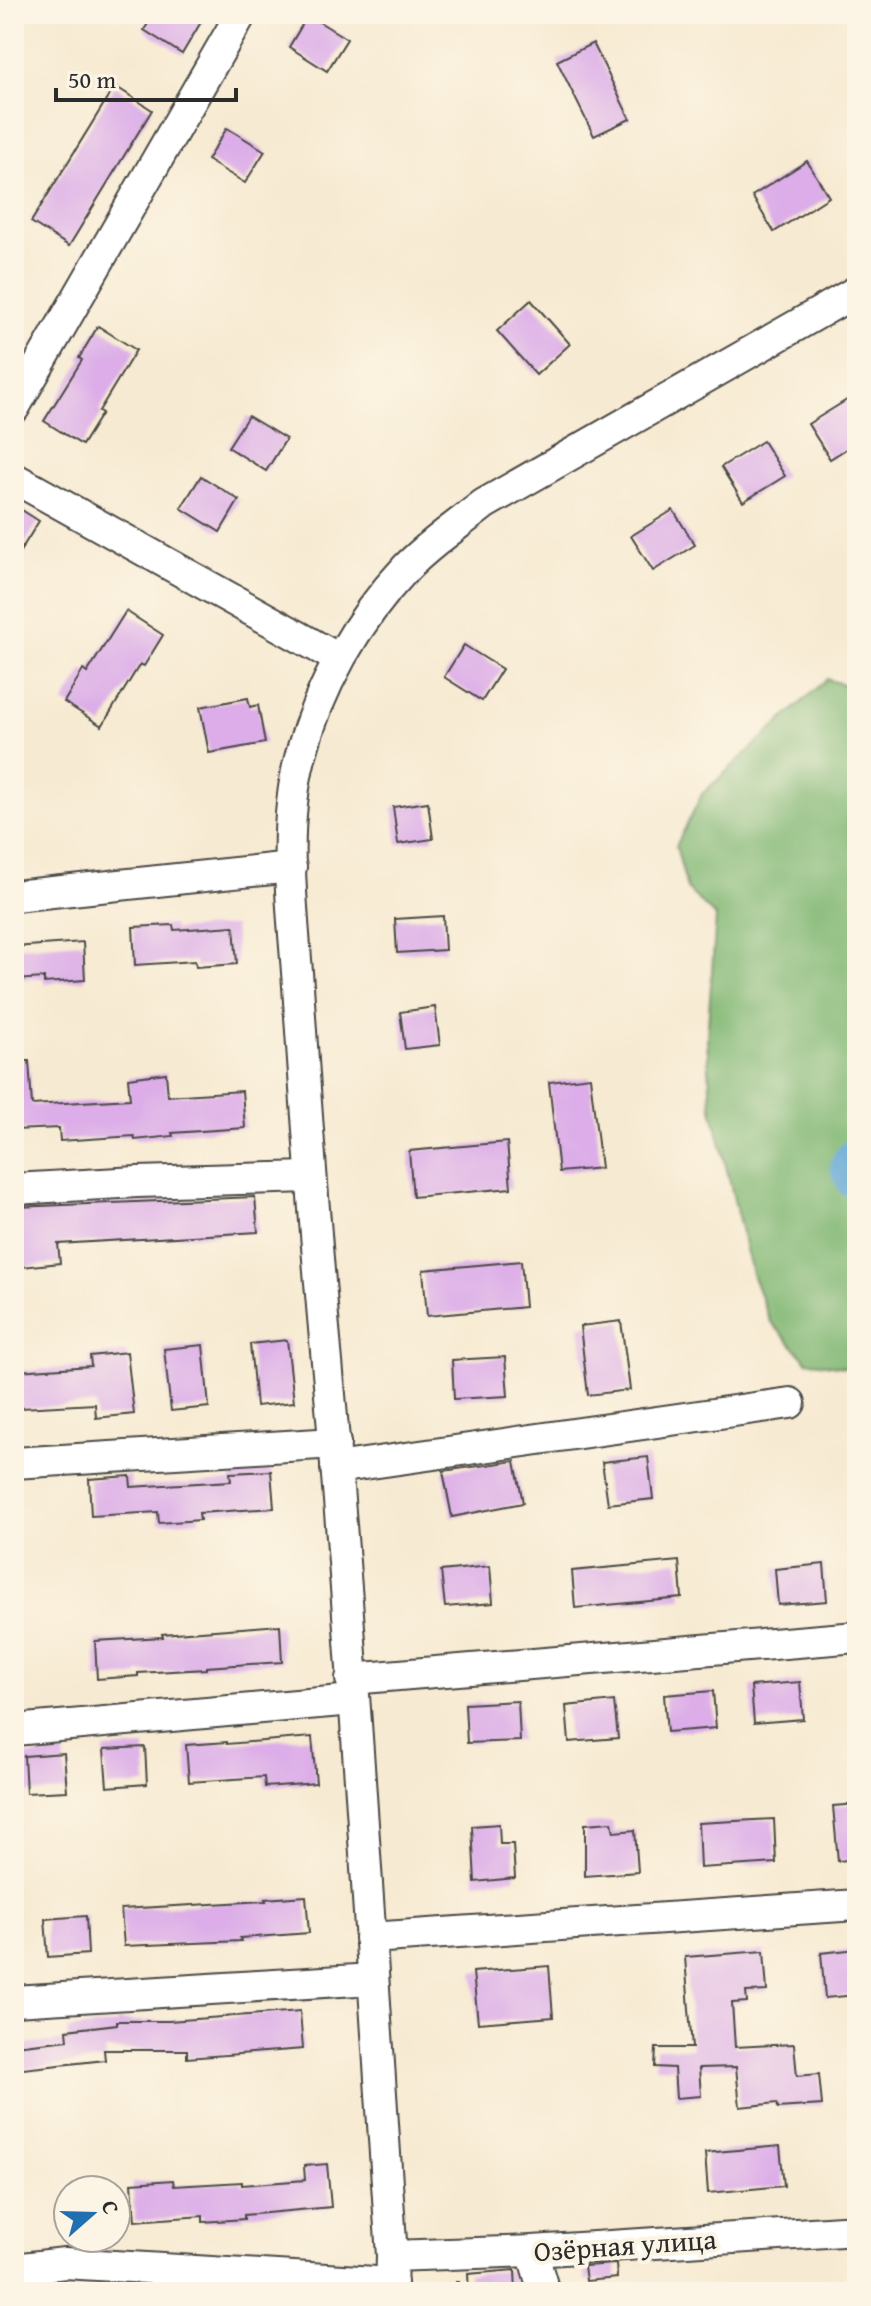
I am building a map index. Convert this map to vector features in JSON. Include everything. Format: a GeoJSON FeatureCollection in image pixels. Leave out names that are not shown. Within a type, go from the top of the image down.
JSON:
{"type":"FeatureCollection","features":[{"type":"Feature","properties":{"kind":"street"},"geometry":{"type":"LineString","coordinates":[[14,408],[241,14]]}},
{"type":"Feature","properties":{"kind":"street"},"geometry":{"type":"LineString","coordinates":[[392,2277],[335,1455],[310,1177],[291,867],[290,815],[299,761],[315,707],[339,659],[384,593],[409,565],[484,504],[857,291]]}},
{"type":"Feature","properties":{"kind":"street"},"geometry":{"type":"LineString","coordinates":[[14,478],[339,659]]}},
{"type":"Feature","properties":{"kind":"street"},"geometry":{"type":"LineString","coordinates":[[14,896],[291,867]]}},
{"type":"Feature","properties":{"kind":"street"},"geometry":{"type":"LineString","coordinates":[[14,1189],[310,1177]]}},
{"type":"Feature","properties":{"kind":"street"},"geometry":{"type":"LineString","coordinates":[[14,1463],[335,1455],[790,1403]]}},
{"type":"Feature","properties":{"kind":"street"},"geometry":{"type":"LineString","coordinates":[[14,1730],[352,1690],[857,1637]]}},
{"type":"Feature","properties":{"kind":"street"},"geometry":{"type":"LineString","coordinates":[[370,1938],[857,1905]]}},
{"type":"Feature","properties":{"kind":"street"},"geometry":{"type":"LineString","coordinates":[[14,2001],[373,1979]]}},
{"type":"Feature","properties":{"kind":"street","name":"Озёрная улица"},"geometry":{"type":"LineString","coordinates":[[14,2269],[65,2263],[392,2277],[532,2251],[857,2230]]}},
{"type":"Feature","properties":{"kind":"street"},"geometry":{"type":"LineString","coordinates":[[532,2251],[544,2292]]}},
{"type":"Feature","properties":{"kind":"green space"},"geometry":{"type":"Polygon","coordinates":[[[827,679],[857,689],[857,1367],[850,1368],[807,1361],[770,1321],[752,1274],[711,1104],[707,1038],[716,917],[687,889],[676,846],[702,794],[827,679]]]}},
{"type":"Feature","properties":{"kind":"building"},"geometry":{"type":"Polygon","coordinates":[[[154,14],[188,14],[201,22],[182,54],[144,30],[154,14]]]}},
{"type":"Feature","properties":{"kind":"building"},"geometry":{"type":"Polygon","coordinates":[[[308,15],[347,39],[327,71],[289,47],[308,15]]]}},
{"type":"Feature","properties":{"kind":"building"},"geometry":{"type":"Polygon","coordinates":[[[593,43],[630,119],[594,136],[557,61],[593,43]]]}},
{"type":"Feature","properties":{"kind":"building"},"geometry":{"type":"Polygon","coordinates":[[[115,86],[152,110],[69,246],[31,222],[115,86]]]}},
{"type":"Feature","properties":{"kind":"building"},"geometry":{"type":"Polygon","coordinates":[[[227,128],[265,151],[245,183],[207,160],[227,128]]]}},
{"type":"Feature","properties":{"kind":"building"},"geometry":{"type":"Polygon","coordinates":[[[807,161],[829,197],[774,232],[752,196],[807,161]]]}},
{"type":"Feature","properties":{"kind":"building"},"geometry":{"type":"Polygon","coordinates":[[[531,300],[570,344],[536,375],[497,331],[531,300]]]}},
{"type":"Feature","properties":{"kind":"building"},"geometry":{"type":"Polygon","coordinates":[[[98,326],[136,350],[82,445],[44,421],[82,360],[79,358],[98,326]]]}},
{"type":"Feature","properties":{"kind":"building"},"geometry":{"type":"Polygon","coordinates":[[[850,398],[857,408],[857,442],[830,459],[808,424],[850,398]]]}},
{"type":"Feature","properties":{"kind":"building"},"geometry":{"type":"Polygon","coordinates":[[[248,416],[286,439],[266,471],[228,447],[248,416]]]}},
{"type":"Feature","properties":{"kind":"building"},"geometry":{"type":"Polygon","coordinates":[[[763,441],[785,476],[743,502],[721,467],[763,441]]]}},
{"type":"Feature","properties":{"kind":"building"},"geometry":{"type":"Polygon","coordinates":[[[201,476],[239,500],[220,532],[181,508],[201,476]]]}},
{"type":"Feature","properties":{"kind":"building"},"geometry":{"type":"Polygon","coordinates":[[[14,505],[39,521],[14,561],[14,505]]]}},
{"type":"Feature","properties":{"kind":"building"},"geometry":{"type":"Polygon","coordinates":[[[673,510],[695,545],[653,571],[631,536],[673,510]]]}},
{"type":"Feature","properties":{"kind":"building"},"geometry":{"type":"Polygon","coordinates":[[[126,611],[163,635],[144,666],[140,664],[102,726],[64,702],[83,670],[87,673],[126,611]]]}},
{"type":"Feature","properties":{"kind":"building"},"geometry":{"type":"Polygon","coordinates":[[[464,645],[502,669],[482,701],[444,677],[464,645]]]}},
{"type":"Feature","properties":{"kind":"building"},"geometry":{"type":"Polygon","coordinates":[[[248,698],[250,707],[258,705],[265,743],[209,753],[200,707],[248,698]]]}},
{"type":"Feature","properties":{"kind":"building"},"geometry":{"type":"Polygon","coordinates":[[[428,802],[433,839],[398,844],[393,807],[428,802]]]}},
{"type":"Feature","properties":{"kind":"building"},"geometry":{"type":"Polygon","coordinates":[[[443,916],[445,950],[397,953],[395,919],[443,916]]]}},
{"type":"Feature","properties":{"kind":"building"},"geometry":{"type":"Polygon","coordinates":[[[173,925],[174,930],[234,926],[237,964],[196,967],[195,961],[135,965],[133,927],[173,925]]]}},
{"type":"Feature","properties":{"kind":"building"},"geometry":{"type":"Polygon","coordinates":[[[83,942],[85,980],[44,983],[44,978],[14,980],[14,947],[83,942]]]}},
{"type":"Feature","properties":{"kind":"building"},"geometry":{"type":"Polygon","coordinates":[[[435,1007],[440,1045],[405,1049],[400,1012],[435,1007]]]}},
{"type":"Feature","properties":{"kind":"building"},"geometry":{"type":"Polygon","coordinates":[[[14,1061],[29,1061],[32,1105],[130,1099],[128,1078],[166,1073],[168,1096],[242,1091],[245,1128],[172,1133],[173,1136],[135,1140],[134,1136],[60,1141],[59,1128],[14,1130],[14,1061]]]}},
{"type":"Feature","properties":{"kind":"building"},"geometry":{"type":"Polygon","coordinates":[[[590,1077],[601,1168],[559,1172],[549,1082],[590,1077]]]}},
{"type":"Feature","properties":{"kind":"building"},"geometry":{"type":"Polygon","coordinates":[[[507,1142],[511,1188],[413,1197],[409,1151],[507,1142]]]}},
{"type":"Feature","properties":{"kind":"building"},"geometry":{"type":"Polygon","coordinates":[[[255,1197],[258,1232],[58,1244],[60,1263],[22,1267],[16,1207],[255,1197]]]}},
{"type":"Feature","properties":{"kind":"building"},"geometry":{"type":"Polygon","coordinates":[[[521,1261],[525,1307],[427,1316],[423,1270],[521,1261]]]}},
{"type":"Feature","properties":{"kind":"building"},"geometry":{"type":"Polygon","coordinates":[[[621,1321],[630,1390],[588,1395],[580,1326],[621,1321]]]}},
{"type":"Feature","properties":{"kind":"building"},"geometry":{"type":"Polygon","coordinates":[[[287,1340],[294,1402],[256,1406],[250,1344],[287,1340]]]}},
{"type":"Feature","properties":{"kind":"building"},"geometry":{"type":"Polygon","coordinates":[[[203,1345],[209,1407],[171,1411],[164,1349],[203,1345]]]}},
{"type":"Feature","properties":{"kind":"building"},"geometry":{"type":"Polygon","coordinates":[[[127,1352],[134,1414],[96,1418],[95,1404],[21,1408],[18,1371],[91,1366],[90,1356],[127,1352]]]}},
{"type":"Feature","properties":{"kind":"building"},"geometry":{"type":"Polygon","coordinates":[[[505,1357],[508,1396],[454,1399],[452,1360],[505,1357]]]}},
{"type":"Feature","properties":{"kind":"building"},"geometry":{"type":"Polygon","coordinates":[[[648,1457],[653,1499],[608,1504],[602,1462],[648,1457]]]}},
{"type":"Feature","properties":{"kind":"building"},"geometry":{"type":"Polygon","coordinates":[[[515,1461],[523,1503],[452,1517],[443,1471],[515,1461]]]}},
{"type":"Feature","properties":{"kind":"building"},"geometry":{"type":"Polygon","coordinates":[[[271,1471],[274,1508],[199,1513],[200,1520],[159,1523],[158,1512],[91,1516],[89,1479],[130,1476],[131,1487],[231,1481],[230,1473],[271,1471]]]}},
{"type":"Feature","properties":{"kind":"building"},"geometry":{"type":"Polygon","coordinates":[[[679,1561],[682,1598],[575,1608],[572,1571],[679,1561]]]}},
{"type":"Feature","properties":{"kind":"building"},"geometry":{"type":"Polygon","coordinates":[[[824,1564],[827,1601],[778,1605],[775,1569],[824,1564]]]}},
{"type":"Feature","properties":{"kind":"building"},"geometry":{"type":"Polygon","coordinates":[[[490,1566],[493,1603],[445,1607],[441,1571],[490,1566]]]}},
{"type":"Feature","properties":{"kind":"building"},"geometry":{"type":"Polygon","coordinates":[[[280,1625],[282,1662],[97,1679],[95,1641],[280,1625]]]}},
{"type":"Feature","properties":{"kind":"building"},"geometry":{"type":"Polygon","coordinates":[[[800,1682],[803,1719],[754,1723],[751,1686],[800,1682]]]}},
{"type":"Feature","properties":{"kind":"building"},"geometry":{"type":"Polygon","coordinates":[[[713,1691],[716,1728],[667,1732],[664,1695],[713,1691]]]}},
{"type":"Feature","properties":{"kind":"building"},"geometry":{"type":"Polygon","coordinates":[[[518,1701],[520,1741],[467,1743],[465,1704],[518,1701]]]}},
{"type":"Feature","properties":{"kind":"building"},"geometry":{"type":"Polygon","coordinates":[[[614,1701],[618,1738],[569,1742],[566,1706],[614,1701]]]}},
{"type":"Feature","properties":{"kind":"building"},"geometry":{"type":"Polygon","coordinates":[[[312,1737],[316,1783],[265,1787],[264,1777],[189,1782],[186,1745],[312,1737]]]}},
{"type":"Feature","properties":{"kind":"building"},"geometry":{"type":"Polygon","coordinates":[[[145,1747],[147,1784],[107,1787],[104,1749],[145,1747]]]}},
{"type":"Feature","properties":{"kind":"building"},"geometry":{"type":"Polygon","coordinates":[[[64,1753],[67,1791],[26,1793],[24,1756],[64,1753]]]}},
{"type":"Feature","properties":{"kind":"building"},"geometry":{"type":"Polygon","coordinates":[[[857,1804],[857,1859],[838,1861],[833,1806],[857,1804]]]}},
{"type":"Feature","properties":{"kind":"building"},"geometry":{"type":"Polygon","coordinates":[[[774,1819],[776,1863],[700,1868],[698,1823],[774,1819]]]}},
{"type":"Feature","properties":{"kind":"building"},"geometry":{"type":"Polygon","coordinates":[[[612,1822],[614,1832],[635,1830],[638,1872],[585,1876],[585,1824],[612,1822]]]}},
{"type":"Feature","properties":{"kind":"building"},"geometry":{"type":"Polygon","coordinates":[[[499,1824],[500,1844],[513,1844],[515,1878],[475,1882],[472,1826],[499,1824]]]}},
{"type":"Feature","properties":{"kind":"building"},"geometry":{"type":"Polygon","coordinates":[[[306,1896],[309,1933],[240,1938],[241,1941],[124,1946],[121,1909],[306,1896]]]}},
{"type":"Feature","properties":{"kind":"building"},"geometry":{"type":"Polygon","coordinates":[[[86,1916],[88,1954],[48,1957],[45,1919],[86,1916]]]}},
{"type":"Feature","properties":{"kind":"building"},"geometry":{"type":"Polygon","coordinates":[[[857,1949],[857,1995],[825,1998],[821,1953],[857,1949]]]}},
{"type":"Feature","properties":{"kind":"building"},"geometry":{"type":"Polygon","coordinates":[[[764,1951],[767,1991],[746,1992],[747,2002],[732,2003],[735,2047],[794,2044],[797,2076],[819,2074],[822,2105],[778,2108],[777,2103],[740,2107],[736,2067],[699,2068],[701,2096],[676,2098],[674,2068],[655,2067],[656,2048],[692,2048],[685,1957],[764,1951]]]}},
{"type":"Feature","properties":{"kind":"building"},"geometry":{"type":"Polygon","coordinates":[[[549,1966],[553,2017],[478,2023],[473,1972],[549,1966]]]}},
{"type":"Feature","properties":{"kind":"building"},"geometry":{"type":"Polygon","coordinates":[[[300,2011],[303,2049],[187,2058],[187,2050],[104,2050],[105,2060],[14,2070],[14,2046],[68,2040],[67,2030],[117,2024],[117,2021],[169,2021],[300,2011]]]}},
{"type":"Feature","properties":{"kind":"building"},"geometry":{"type":"Polygon","coordinates":[[[780,2146],[784,2186],[708,2193],[705,2153],[780,2146]]]}},
{"type":"Feature","properties":{"kind":"building"},"geometry":{"type":"Polygon","coordinates":[[[327,2164],[331,2207],[203,2222],[203,2216],[135,2221],[132,2183],[173,2180],[174,2186],[242,2182],[242,2185],[305,2180],[304,2166],[327,2164]]]}},
{"type":"Feature","properties":{"kind":"building"},"geometry":{"type":"Polygon","coordinates":[[[616,2264],[617,2278],[586,2281],[584,2266],[616,2264]]]}},
{"type":"Feature","properties":{"kind":"building"},"geometry":{"type":"Polygon","coordinates":[[[515,2270],[516,2292],[469,2292],[468,2274],[515,2270]]]}},
{"type":"Feature","properties":{"kind":"waterway"},"geometry":{"type":"LineString","coordinates":[[857,1160],[852,1166],[857,1178]]}}]}
